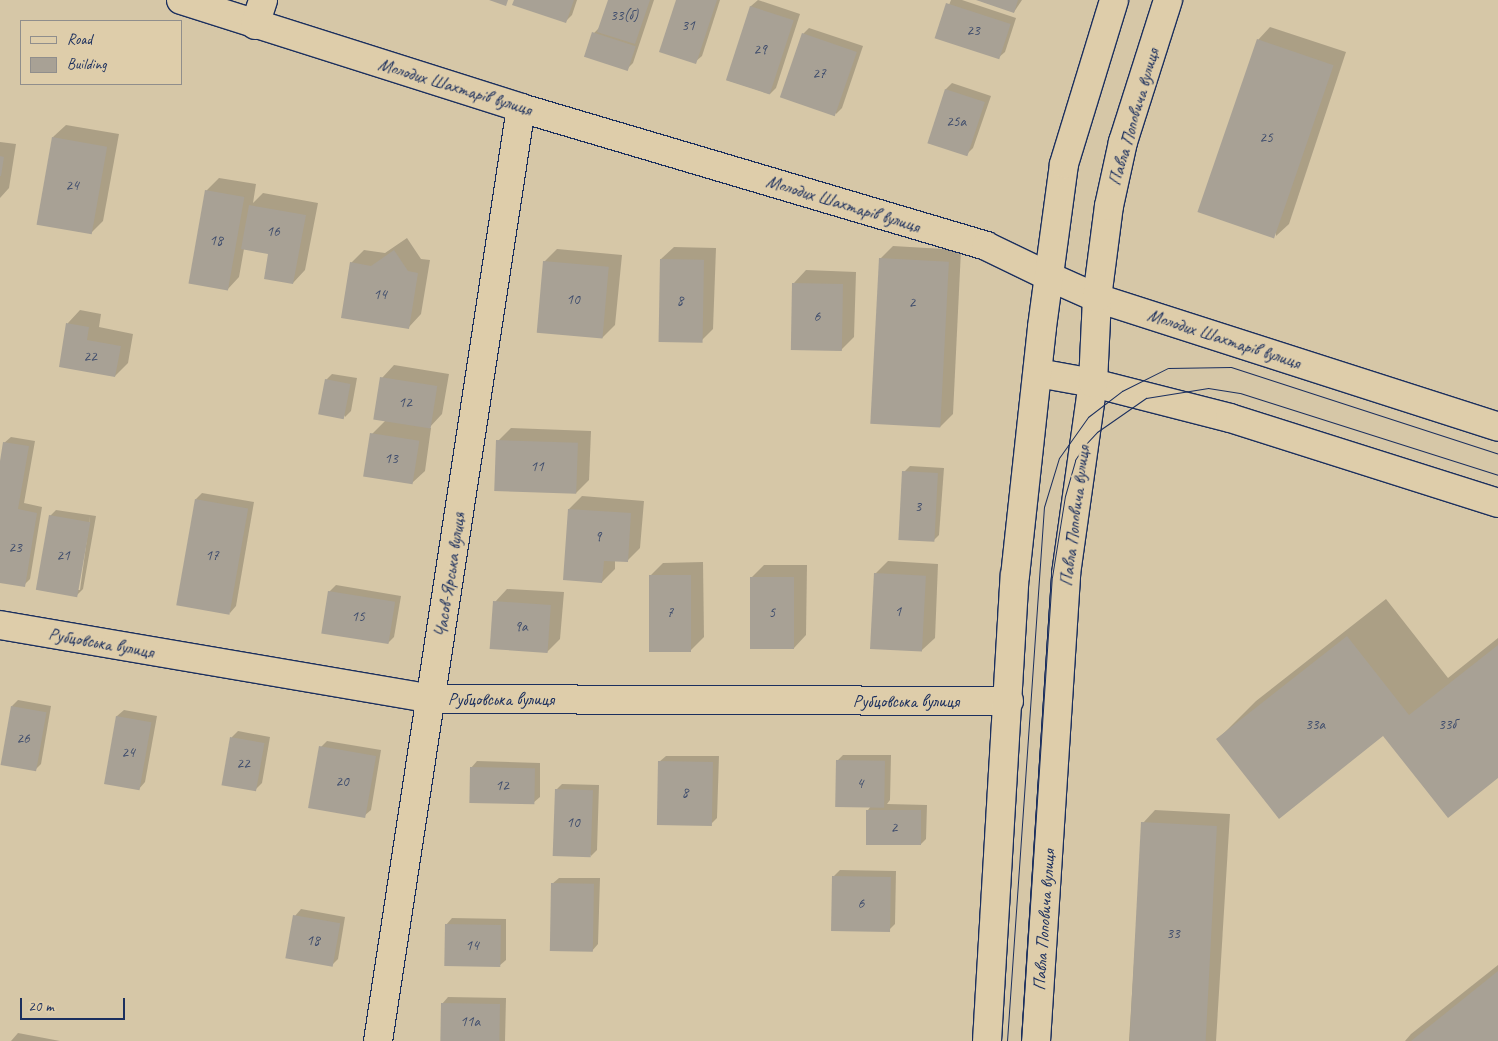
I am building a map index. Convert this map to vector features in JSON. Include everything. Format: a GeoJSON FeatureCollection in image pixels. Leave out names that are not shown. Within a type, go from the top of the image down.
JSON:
{"type":"FeatureCollection","features":[{"type":"Feature","properties":{"kind":"main road","name":"Молодих Шахтарів вулиця"},"geometry":{"type":"LineString","coordinates":[[182,0],[259,12],[521,108],[986,246],[1097,298],[1498,427]]}},
{"type":"Feature","properties":{"kind":"main road"},"geometry":{"type":"LineString","coordinates":[[987,1041],[1009,701],[1015,576],[1038,373],[1064,164],[1114,0]]}},
{"type":"Feature","properties":{"kind":"main road","name":"Павла Поповича вулиця"},"geometry":{"type":"LineString","coordinates":[[1036,1041],[1066,574],[1093,383],[1097,298],[1109,206],[1123,142],[1168,0]]}},
{"type":"Feature","properties":{"kind":"main road","name":"Часов-Ярська вулиця"},"geometry":{"type":"LineString","coordinates":[[378,1041],[521,108]]}},
{"type":"Feature","properties":{"kind":"main road"},"geometry":{"type":"LineString","coordinates":[[1038,373],[1093,383],[1230,418],[1498,503]]}},
{"type":"Feature","properties":{"kind":"main road","name":"Рубцовська вулиця"},"geometry":{"type":"LineString","coordinates":[[0,625],[431,699],[1009,701]]}},
{"type":"Feature","properties":{"kind":"building"},"geometry":{"type":"Polygon","coordinates":[[[489,0],[508,0],[506,6],[489,0]]]}},
{"type":"Feature","properties":{"kind":"building"},"geometry":{"type":"Polygon","coordinates":[[[514,0],[574,0],[566,23],[512,5],[514,0]]]}},
{"type":"Feature","properties":{"kind":"building"},"geometry":{"type":"Polygon","coordinates":[[[608,0],[650,0],[635,44],[597,32],[608,0]]]}},
{"type":"Feature","properties":{"kind":"building"},"geometry":{"type":"Polygon","coordinates":[[[676,0],[717,0],[696,64],[659,52],[676,0]]]}},
{"type":"Feature","properties":{"kind":"building"},"geometry":{"type":"Polygon","coordinates":[[[976,0],[1018,0],[1014,13],[976,0]]]}},
{"type":"Feature","properties":{"kind":"building"},"geometry":{"type":"Polygon","coordinates":[[[946,3],[1011,24],[999,59],[935,38],[946,3]]]}},
{"type":"Feature","properties":{"kind":"building"},"geometry":{"type":"Polygon","coordinates":[[[750,6],[794,20],[770,94],[726,80],[750,6]]]}},
{"type":"Feature","properties":{"kind":"building"},"geometry":{"type":"Polygon","coordinates":[[[592,32],[636,46],[628,71],[584,57],[592,32]]]}},
{"type":"Feature","properties":{"kind":"building"},"geometry":{"type":"Polygon","coordinates":[[[802,33],[857,52],[835,116],[780,97],[802,33]]]}},
{"type":"Feature","properties":{"kind":"building"},"geometry":{"type":"Polygon","coordinates":[[[1257,39],[1334,65],[1274,238],[1197,212],[1257,39]]]}},
{"type":"Feature","properties":{"kind":"building"},"geometry":{"type":"Polygon","coordinates":[[[945,89],[985,102],[967,156],[927,143],[945,89]]]}},
{"type":"Feature","properties":{"kind":"building"},"geometry":{"type":"Polygon","coordinates":[[[52,137],[107,147],[92,234],[37,225],[52,137]]]}},
{"type":"Feature","properties":{"kind":"building"},"geometry":{"type":"Polygon","coordinates":[[[0,156],[4,157],[1,176],[0,176],[0,156]]]}},
{"type":"Feature","properties":{"kind":"building"},"geometry":{"type":"Polygon","coordinates":[[[205,190],[244,197],[228,291],[189,284],[205,190]]]}},
{"type":"Feature","properties":{"kind":"building"},"geometry":{"type":"Polygon","coordinates":[[[249,205],[306,215],[293,284],[264,279],[268,254],[241,249],[249,205]]]}},
{"type":"Feature","properties":{"kind":"building"},"geometry":{"type":"Polygon","coordinates":[[[394,250],[408,271],[418,273],[409,329],[341,318],[350,262],[371,266],[394,250]]]}},
{"type":"Feature","properties":{"kind":"building"},"geometry":{"type":"Polygon","coordinates":[[[879,258],[949,262],[940,427],[870,424],[879,258]]]}},
{"type":"Feature","properties":{"kind":"building"},"geometry":{"type":"Polygon","coordinates":[[[660,259],[704,260],[703,343],[659,342],[660,259]]]}},
{"type":"Feature","properties":{"kind":"building"},"geometry":{"type":"Polygon","coordinates":[[[543,261],[609,267],[602,338],[537,333],[543,261]]]}},
{"type":"Feature","properties":{"kind":"building"},"geometry":{"type":"Polygon","coordinates":[[[792,283],[843,284],[842,351],[791,350],[792,283]]]}},
{"type":"Feature","properties":{"kind":"building"},"geometry":{"type":"Polygon","coordinates":[[[66,323],[89,327],[87,340],[121,346],[115,377],[59,367],[66,323]]]}},
{"type":"Feature","properties":{"kind":"building"},"geometry":{"type":"Polygon","coordinates":[[[380,377],[437,386],[431,429],[373,419],[380,377]]]}},
{"type":"Feature","properties":{"kind":"building"},"geometry":{"type":"Polygon","coordinates":[[[325,379],[351,384],[344,419],[318,414],[325,379]]]}},
{"type":"Feature","properties":{"kind":"building"},"geometry":{"type":"Polygon","coordinates":[[[370,433],[419,441],[413,484],[363,476],[370,433]]]}},
{"type":"Feature","properties":{"kind":"building"},"geometry":{"type":"Polygon","coordinates":[[[496,440],[578,443],[576,494],[494,491],[496,440]]]}},
{"type":"Feature","properties":{"kind":"building"},"geometry":{"type":"Polygon","coordinates":[[[3,442],[29,446],[18,509],[37,513],[25,587],[0,583],[0,461],[3,442]]]}},
{"type":"Feature","properties":{"kind":"building"},"geometry":{"type":"Polygon","coordinates":[[[902,471],[938,473],[934,542],[898,540],[902,471]]]}},
{"type":"Feature","properties":{"kind":"building"},"geometry":{"type":"Polygon","coordinates":[[[195,499],[248,508],[229,615],[176,605],[195,499]]]}},
{"type":"Feature","properties":{"kind":"building"},"geometry":{"type":"Polygon","coordinates":[[[568,509],[631,513],[628,562],[604,561],[602,583],[563,580],[568,509]]]}},
{"type":"Feature","properties":{"kind":"building"},"geometry":{"type":"Polygon","coordinates":[[[49,515],[90,522],[77,597],[36,590],[49,515]]]}},
{"type":"Feature","properties":{"kind":"building"},"geometry":{"type":"Polygon","coordinates":[[[874,573],[926,576],[922,652],[870,649],[874,573]]]}},
{"type":"Feature","properties":{"kind":"building"},"geometry":{"type":"Polygon","coordinates":[[[649,575],[691,575],[691,652],[649,652],[649,575]]]}},
{"type":"Feature","properties":{"kind":"building"},"geometry":{"type":"Polygon","coordinates":[[[750,577],[794,577],[794,649],[750,649],[750,577]]]}},
{"type":"Feature","properties":{"kind":"building"},"geometry":{"type":"Polygon","coordinates":[[[328,591],[395,602],[388,644],[321,633],[328,591]]]}},
{"type":"Feature","properties":{"kind":"building"},"geometry":{"type":"Polygon","coordinates":[[[493,601],[551,605],[548,653],[490,649],[493,601]]]}},
{"type":"Feature","properties":{"kind":"building"},"geometry":{"type":"Polygon","coordinates":[[[1347,636],[1409,715],[1498,645],[1498,778],[1448,818],[1383,736],[1279,819],[1216,739],[1347,636]]]}},
{"type":"Feature","properties":{"kind":"building"},"geometry":{"type":"Polygon","coordinates":[[[11,706],[46,712],[36,771],[1,765],[11,706]]]}},
{"type":"Feature","properties":{"kind":"building"},"geometry":{"type":"Polygon","coordinates":[[[116,716],[151,722],[139,790],[104,784],[116,716]]]}},
{"type":"Feature","properties":{"kind":"building"},"geometry":{"type":"Polygon","coordinates":[[[230,737],[264,743],[256,791],[221,785],[230,737]]]}},
{"type":"Feature","properties":{"kind":"building"},"geometry":{"type":"Polygon","coordinates":[[[319,746],[376,756],[365,818],[308,808],[319,746]]]}},
{"type":"Feature","properties":{"kind":"building"},"geometry":{"type":"Polygon","coordinates":[[[836,760],[885,761],[884,808],[835,807],[836,760]]]}},
{"type":"Feature","properties":{"kind":"building"},"geometry":{"type":"Polygon","coordinates":[[[658,761],[713,762],[712,826],[657,825],[658,761]]]}},
{"type":"Feature","properties":{"kind":"building"},"geometry":{"type":"Polygon","coordinates":[[[470,767],[535,768],[534,804],[469,803],[470,767]]]}},
{"type":"Feature","properties":{"kind":"building"},"geometry":{"type":"Polygon","coordinates":[[[555,789],[593,790],[591,857],[553,856],[555,789]]]}},
{"type":"Feature","properties":{"kind":"building"},"geometry":{"type":"Polygon","coordinates":[[[866,810],[921,810],[921,845],[866,845],[866,810]]]}},
{"type":"Feature","properties":{"kind":"building"},"geometry":{"type":"Polygon","coordinates":[[[1141,822],[1217,826],[1206,1041],[1130,1041],[1141,822]]]}},
{"type":"Feature","properties":{"kind":"building"},"geometry":{"type":"Polygon","coordinates":[[[832,876],[891,877],[890,932],[831,931],[832,876]]]}},
{"type":"Feature","properties":{"kind":"building"},"geometry":{"type":"Polygon","coordinates":[[[551,883],[594,884],[593,952],[550,951],[551,883]]]}},
{"type":"Feature","properties":{"kind":"building"},"geometry":{"type":"Polygon","coordinates":[[[293,915],[340,923],[333,967],[285,958],[293,915]]]}},
{"type":"Feature","properties":{"kind":"building"},"geometry":{"type":"Polygon","coordinates":[[[445,924],[501,925],[500,967],[444,966],[445,924]]]}},
{"type":"Feature","properties":{"kind":"building"},"geometry":{"type":"Polygon","coordinates":[[[1498,971],[1498,1041],[1411,1041],[1498,971]]]}},
{"type":"Feature","properties":{"kind":"building"},"geometry":{"type":"Polygon","coordinates":[[[441,1003],[500,1004],[499,1041],[440,1041],[441,1003]]]}},
{"type":"Feature","properties":{"kind":"tram line"},"geometry":{"type":"LineString","coordinates":[[1007,1041],[1044,507],[1059,458],[1088,417],[1122,391],[1168,368],[1231,367],[1498,454]]}},
{"type":"Feature","properties":{"kind":"tram line"},"geometry":{"type":"LineString","coordinates":[[1021,1041],[1052,577],[1065,496],[1075,460],[1084,446],[1097,432],[1146,398],[1208,388],[1240,393],[1498,475]]}}]}
